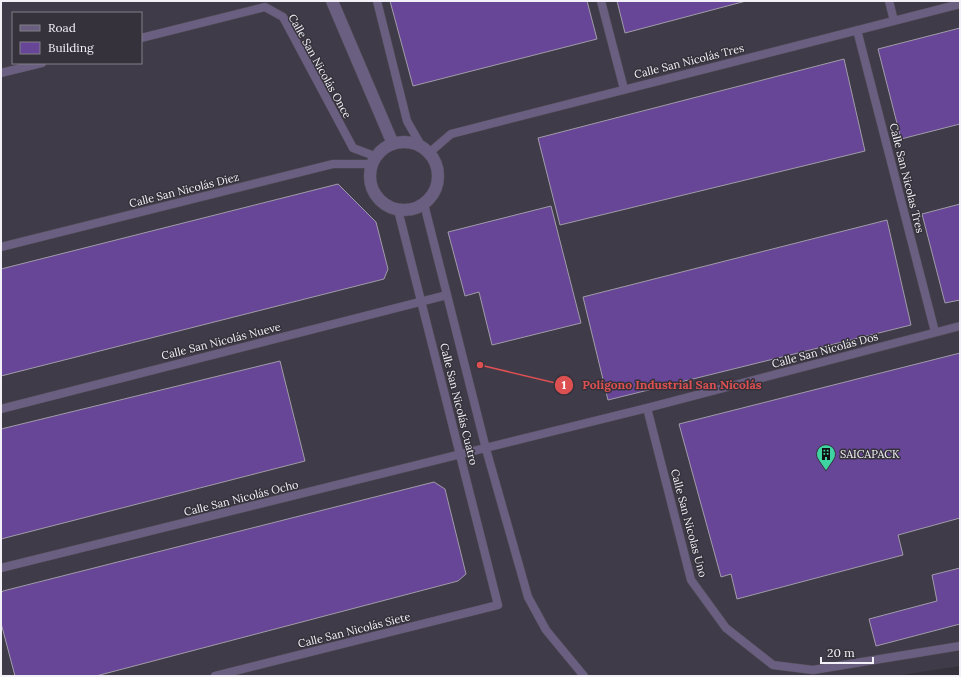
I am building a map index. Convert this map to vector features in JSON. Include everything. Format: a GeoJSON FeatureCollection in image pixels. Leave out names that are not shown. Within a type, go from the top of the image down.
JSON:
{"type":"FeatureCollection","features":[{"type":"Feature","properties":{"kind":"street"},"geometry":{"type":"LineString","coordinates":[[332,1],[393,144]]}},
{"type":"Feature","properties":{"kind":"street"},"geometry":{"type":"LineString","coordinates":[[403,142],[412,143],[426,150],[436,163],[438,174],[437,186],[432,196],[424,204],[407,210],[398,210],[388,206],[380,200],[371,183],[370,173],[375,160],[384,149],[393,144],[403,142]]}},
{"type":"Feature","properties":{"kind":"lane"},"geometry":{"type":"LineString","coordinates":[[377,1],[407,121],[426,150]]}},
{"type":"Feature","properties":{"kind":"lane"},"geometry":{"type":"LineString","coordinates":[[601,1],[624,89]]}},
{"type":"Feature","properties":{"kind":"lane"},"geometry":{"type":"LineString","coordinates":[[889,1],[894,21]]}},
{"type":"Feature","properties":{"kind":"lane","name":"Calle San Nicolás Tres"},"geometry":{"type":"LineString","coordinates":[[426,150],[451,134],[960,4]]}},
{"type":"Feature","properties":{"kind":"lane","name":"Calle San Nicolás Once"},"geometry":{"type":"LineString","coordinates":[[142,38],[265,7],[283,17],[352,148],[375,160]]}},
{"type":"Feature","properties":{"kind":"lane","name":"Calle San Nicolas Tres"},"geometry":{"type":"LineString","coordinates":[[857,30],[934,332]]}},
{"type":"Feature","properties":{"kind":"lane"},"geometry":{"type":"LineString","coordinates":[[1,73],[38,64]]}},
{"type":"Feature","properties":{"kind":"lane","name":"Calle San Nicolás Diez"},"geometry":{"type":"LineString","coordinates":[[1,247],[334,164],[375,160]]}},
{"type":"Feature","properties":{"kind":"lane","name":"Calle San Nicolás Cuatro"},"geometry":{"type":"LineString","coordinates":[[424,204],[486,449],[528,597],[546,630],[584,676]]}},
{"type":"Feature","properties":{"kind":"lane","name":"Calle San Nicolás Cuatro"},"geometry":{"type":"LineString","coordinates":[[398,210],[498,605]]}},
{"type":"Feature","properties":{"kind":"lane","name":"Calle San Nicolás Nueve"},"geometry":{"type":"LineString","coordinates":[[1,408],[447,295]]}},
{"type":"Feature","properties":{"kind":"lane","name":"Calle San Nicolás Dos"},"geometry":{"type":"LineString","coordinates":[[486,449],[960,326]]}},
{"type":"Feature","properties":{"kind":"lane","name":"Calle San Nicolas Uno"},"geometry":{"type":"LineString","coordinates":[[648,408],[691,580],[726,628],[773,665],[813,670],[960,646]]}},
{"type":"Feature","properties":{"kind":"lane","name":"Calle San Nicolás Ocho"},"geometry":{"type":"LineString","coordinates":[[1,568],[486,449]]}},
{"type":"Feature","properties":{"kind":"lane","name":"Calle San Nicolás Siete"},"geometry":{"type":"LineString","coordinates":[[215,676],[498,605]]}},
{"type":"Feature","properties":{"kind":"shaded area"},"geometry":{"type":"Polygon","coordinates":[[[1,1],[960,1],[960,666],[895,676],[1,676],[1,1]]]}},
{"type":"Feature","properties":{"kind":"building"},"geometry":{"type":"Polygon","coordinates":[[[390,1],[587,1],[597,39],[413,86],[390,1]]]}},
{"type":"Feature","properties":{"kind":"building"},"geometry":{"type":"Polygon","coordinates":[[[617,1],[746,1],[625,33],[617,1]]]}},
{"type":"Feature","properties":{"kind":"building"},"geometry":{"type":"Polygon","coordinates":[[[960,28],[960,124],[901,139],[878,49],[960,28]]]}},
{"type":"Feature","properties":{"kind":"building"},"geometry":{"type":"Polygon","coordinates":[[[844,59],[865,151],[560,225],[538,138],[844,59]]]}},
{"type":"Feature","properties":{"kind":"building"},"geometry":{"type":"Polygon","coordinates":[[[338,184],[376,222],[388,269],[384,279],[1,376],[1,269],[338,184]]]}},
{"type":"Feature","properties":{"kind":"building"},"geometry":{"type":"Polygon","coordinates":[[[960,204],[960,300],[945,303],[922,214],[960,204]]]}},
{"type":"Feature","properties":{"kind":"building"},"geometry":{"type":"Polygon","coordinates":[[[551,206],[581,323],[492,345],[479,292],[465,296],[448,232],[551,206]]]}},
{"type":"Feature","properties":{"kind":"building"},"geometry":{"type":"Polygon","coordinates":[[[887,220],[911,325],[608,400],[583,297],[887,220]]]}},
{"type":"Feature","properties":{"kind":"building","name":"SAICAPACK"},"geometry":{"type":"Polygon","coordinates":[[[960,353],[960,518],[898,535],[903,555],[737,599],[731,574],[721,577],[679,424],[960,353]]]}},
{"type":"Feature","properties":{"kind":"building"},"geometry":{"type":"Polygon","coordinates":[[[280,361],[305,461],[1,539],[1,429],[280,361]]]}},
{"type":"Feature","properties":{"kind":"building"},"geometry":{"type":"Polygon","coordinates":[[[434,482],[445,489],[466,574],[458,581],[96,676],[15,676],[1,623],[1,593],[3,591],[434,482]]]}},
{"type":"Feature","properties":{"kind":"building"},"geometry":{"type":"Polygon","coordinates":[[[960,568],[960,624],[876,646],[869,619],[937,601],[932,575],[960,568]]]}},
{"type":"Feature","properties":{"kind":"place","name":"Polígono Industrial San Nicolás"},"geometry":{"type":"Point","coordinates":[480,365]}},
{"type":"Feature","properties":{"kind":"place","name":"SAICAPACK"},"geometry":{"type":"Point","coordinates":[826,471]}}]}
